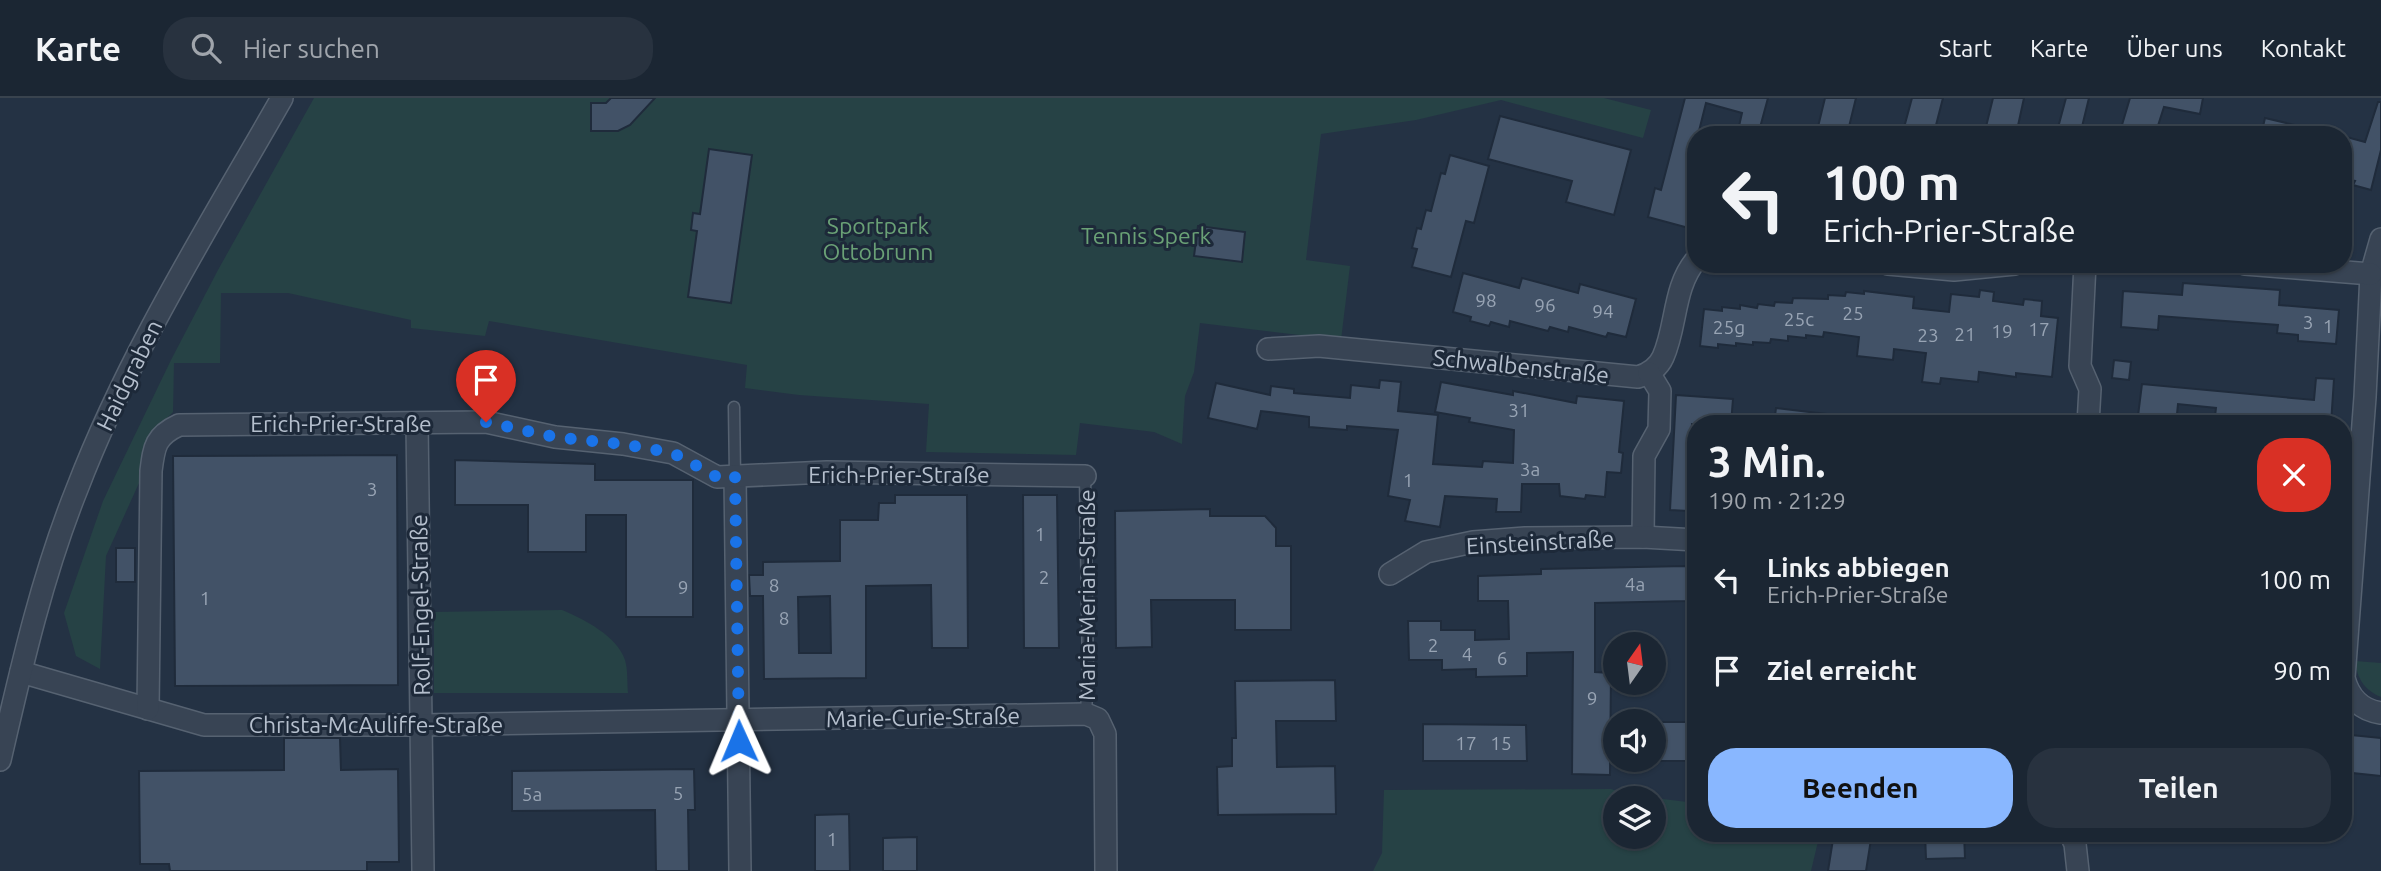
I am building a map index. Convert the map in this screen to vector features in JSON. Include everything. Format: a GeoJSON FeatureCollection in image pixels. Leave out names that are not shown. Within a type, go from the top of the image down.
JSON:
{"type":"FeatureCollection","features":[{"type":"Feature","properties":{"kind":"street","name":"Haidgraben"},"geometry":{"type":"LineString","coordinates":[[0,760],[20,672],[60,534],[120,388],[168,296],[282,98]]}},
{"type":"Feature","properties":{"kind":"street"},"geometry":{"type":"LineString","coordinates":[[2352,583],[2376,298],[2371,274],[2381,239]]}},
{"type":"Feature","properties":{"kind":"street"},"geometry":{"type":"LineString","coordinates":[[1643,537],[1644,456],[1658,429],[1660,391],[1648,373],[1662,359],[1687,271]]}},
{"type":"Feature","properties":{"kind":"street"},"geometry":{"type":"LineString","coordinates":[[2352,272],[2371,274]]}},
{"type":"Feature","properties":{"kind":"street"},"geometry":{"type":"LineString","coordinates":[[2085,273],[2080,366],[2090,389],[2089,415]]}},
{"type":"Feature","properties":{"kind":"street","name":"Schwalbenstraße"},"geometry":{"type":"LineString","coordinates":[[1268,349],[1319,346],[1618,376],[1638,377],[1648,373]]}},
{"type":"Feature","properties":{"kind":"street","name":"Erich-Prier-Straße"},"geometry":{"type":"LineString","coordinates":[[148,709],[151,471],[153,453],[159,438],[179,425],[486,422],[555,437],[673,453],[717,477],[827,472],[1085,476]]}},
{"type":"Feature","properties":{"kind":"street","name":"Rolf-Engel-Straße"},"geometry":{"type":"LineString","coordinates":[[418,423],[423,871]]}},
{"type":"Feature","properties":{"kind":"street"},"geometry":{"type":"LineString","coordinates":[[735,476],[740,871]]}},
{"type":"Feature","properties":{"kind":"street","name":"Einsteinstraße"},"geometry":{"type":"LineString","coordinates":[[1390,574],[1426,552],[1473,542],[1525,538],[1687,539]]}},
{"type":"Feature","properties":{"kind":"street","name":"Christa-McAuliffe-Straße"},"geometry":{"type":"LineString","coordinates":[[20,672],[204,725],[738,721]]}},
{"type":"Feature","properties":{"kind":"street"},"geometry":{"type":"LineString","coordinates":[[2352,707],[2381,713]]}},
{"type":"Feature","properties":{"kind":"street","name":"Marie-Curie-Straße"},"geometry":{"type":"LineString","coordinates":[[738,721],[1094,720]]}},
{"type":"Feature","properties":{"kind":"street","name":"Maria-Merian-Straße"},"geometry":{"type":"LineString","coordinates":[[1094,720],[1105,871]]}},
{"type":"Feature","properties":{"kind":"street"},"geometry":{"type":"LineString","coordinates":[[2074,842],[2078,871]]}},
{"type":"Feature","properties":{"kind":"lane"},"geometry":{"type":"LineString","coordinates":[[734,407],[735,476]]}},
{"type":"Feature","properties":{"kind":"lane","name":"Maria-Merian-Straße"},"geometry":{"type":"LineString","coordinates":[[1085,476],[1094,720]]}},
{"type":"Feature","properties":{"kind":"green space"},"geometry":{"type":"Polygon","coordinates":[[[314,98],[1604,98],[1651,110],[1643,138],[1501,100],[1416,120],[1321,134],[1306,260],[1350,266],[1341,340],[1200,323],[1194,372],[1185,396],[1182,444],[1154,432],[1080,423],[1076,455],[926,452],[929,404],[799,395],[745,388],[747,365],[489,321],[485,336],[411,328],[411,320],[288,293],[221,293],[220,363],[174,363],[173,412],[150,435],[139,483],[106,556],[100,669],[76,656],[64,613],[103,501],[218,270],[314,98]]]}},
{"type":"Feature","properties":{"kind":"green space"},"geometry":{"type":"Polygon","coordinates":[[[562,610],[589,623],[615,643],[625,660],[628,693],[434,693],[434,612],[562,610]]]}},
{"type":"Feature","properties":{"kind":"green space"},"geometry":{"type":"Polygon","coordinates":[[[2355,661],[2381,663],[2381,697],[2362,683],[2355,661]]]}},
{"type":"Feature","properties":{"kind":"green space"},"geometry":{"type":"Polygon","coordinates":[[[1603,789],[1603,849],[1666,849],[1666,799],[1687,802],[1687,842],[1818,842],[1811,871],[1373,871],[1382,853],[1384,790],[1603,789]]]}},
{"type":"Feature","properties":{"kind":"building"},"geometry":{"type":"Polygon","coordinates":[[[611,98],[655,98],[630,125],[618,131],[591,131],[591,103],[606,103],[611,98]]]}},
{"type":"Feature","properties":{"kind":"building"},"geometry":{"type":"Polygon","coordinates":[[[1685,98],[1768,98],[1760,126],[1739,126],[1742,113],[1706,103],[1700,126],[1687,126],[1687,228],[1648,217],[1655,188],[1661,190],[1685,98]]]}},
{"type":"Feature","properties":{"kind":"building"},"geometry":{"type":"Polygon","coordinates":[[[1825,98],[1856,98],[1849,126],[1818,126],[1825,98]]]}},
{"type":"Feature","properties":{"kind":"building"},"geometry":{"type":"Polygon","coordinates":[[[1912,98],[1943,98],[1936,126],[1904,126],[1912,98]]]}},
{"type":"Feature","properties":{"kind":"building"},"geometry":{"type":"Polygon","coordinates":[[[1993,98],[2024,98],[2018,126],[1986,126],[1993,98]]]}},
{"type":"Feature","properties":{"kind":"building"},"geometry":{"type":"Polygon","coordinates":[[[2066,98],[2089,98],[2082,126],[2058,126],[2066,98]]]}},
{"type":"Feature","properties":{"kind":"building"},"geometry":{"type":"Polygon","coordinates":[[[2130,98],[2203,98],[2200,114],[2164,107],[2158,126],[2122,126],[2130,98]]]}},
{"type":"Feature","properties":{"kind":"building"},"geometry":{"type":"Polygon","coordinates":[[[2378,102],[2381,102],[2381,150],[2371,190],[2353,185],[2355,181],[2352,180],[2352,138],[2365,142],[2378,102]]]}},
{"type":"Feature","properties":{"kind":"building"},"geometry":{"type":"Polygon","coordinates":[[[1500,116],[1631,150],[1614,215],[1566,202],[1572,181],[1488,159],[1500,116]]]}},
{"type":"Feature","properties":{"kind":"building"},"geometry":{"type":"Polygon","coordinates":[[[2265,118],[2299,126],[2263,126],[2265,118]]]}},
{"type":"Feature","properties":{"kind":"building"},"geometry":{"type":"Polygon","coordinates":[[[709,149],[752,155],[731,303],[688,297],[697,231],[691,230],[693,213],[700,214],[709,149]]]}},
{"type":"Feature","properties":{"kind":"building"},"geometry":{"type":"Polygon","coordinates":[[[1450,155],[1489,166],[1474,223],[1466,221],[1451,277],[1412,267],[1417,249],[1412,248],[1417,228],[1421,229],[1426,210],[1431,211],[1441,173],[1445,174],[1450,155]]]}},
{"type":"Feature","properties":{"kind":"building"},"geometry":{"type":"Polygon","coordinates":[[[1198,226],[1245,232],[1242,262],[1194,256],[1198,226]]]}},
{"type":"Feature","properties":{"kind":"building"},"geometry":{"type":"Polygon","coordinates":[[[1463,273],[1519,288],[1522,278],[1578,293],[1580,284],[1636,299],[1626,337],[1608,333],[1606,337],[1569,327],[1568,332],[1550,327],[1548,331],[1510,321],[1509,327],[1491,322],[1489,326],[1470,321],[1471,317],[1453,312],[1463,273]]]}},
{"type":"Feature","properties":{"kind":"building"},"geometry":{"type":"Polygon","coordinates":[[[2183,283],[2280,290],[2279,305],[2339,310],[2336,344],[2298,341],[2298,335],[2277,333],[2278,325],[2159,316],[2158,330],[2121,327],[2123,291],[2182,295],[2183,283]]]}},
{"type":"Feature","properties":{"kind":"building"},"geometry":{"type":"Polygon","coordinates":[[[1980,290],[1994,292],[1993,301],[2023,305],[2024,299],[2042,301],[2041,316],[2058,318],[2052,377],[2016,373],[2016,377],[1979,372],[1978,382],[1941,378],[1940,384],[1922,382],[1926,353],[1894,349],[1893,360],[1857,356],[1859,337],[1824,332],[1823,337],[1788,336],[1788,341],[1771,339],[1770,343],[1753,342],[1753,345],[1718,344],[1718,348],[1700,346],[1704,309],[1740,309],[1740,305],[1757,308],[1758,304],[1774,306],[1775,302],[1792,303],[1793,298],[1828,299],[1828,295],[1845,296],[1846,292],[1864,294],[1864,291],[1914,297],[1913,308],[1949,312],[1951,294],[1979,297],[1980,290]]]}},
{"type":"Feature","properties":{"kind":"building"},"geometry":{"type":"Polygon","coordinates":[[[2114,360],[2131,362],[2129,380],[2112,378],[2114,360]]]}},
{"type":"Feature","properties":{"kind":"building"},"geometry":{"type":"Polygon","coordinates":[[[2316,378],[2334,379],[2332,415],[2215,415],[2216,408],[2178,404],[2177,415],[2138,415],[2142,384],[2314,400],[2316,378]]]}},
{"type":"Feature","properties":{"kind":"building"},"geometry":{"type":"Polygon","coordinates":[[[1380,380],[1401,382],[1398,411],[1438,415],[1433,464],[1482,467],[1483,461],[1513,463],[1514,430],[1469,422],[1470,418],[1435,412],[1441,382],[1513,395],[1513,391],[1576,403],[1577,396],[1624,401],[1619,452],[1623,453],[1621,473],[1607,472],[1605,497],[1586,495],[1585,499],[1560,496],[1559,484],[1522,484],[1521,512],[1496,512],[1497,499],[1445,496],[1440,527],[1405,521],[1410,500],[1388,496],[1398,430],[1347,426],[1347,430],[1309,427],[1309,417],[1261,411],[1257,429],[1208,418],[1216,383],[1270,395],[1271,386],[1294,389],[1294,393],[1350,398],[1351,385],[1379,388],[1380,380]]]}},
{"type":"Feature","properties":{"kind":"building"},"geometry":{"type":"Polygon","coordinates":[[[1676,395],[1733,399],[1732,415],[1687,415],[1687,511],[1670,510],[1676,395]]]}},
{"type":"Feature","properties":{"kind":"building"},"geometry":{"type":"Polygon","coordinates":[[[1776,408],[1826,414],[1826,415],[1775,415],[1776,408]]]}},
{"type":"Feature","properties":{"kind":"building"},"geometry":{"type":"Polygon","coordinates":[[[397,455],[398,685],[175,686],[173,456],[397,455]]]}},
{"type":"Feature","properties":{"kind":"building"},"geometry":{"type":"Polygon","coordinates":[[[455,460],[595,464],[595,480],[693,480],[693,617],[626,617],[626,515],[586,515],[586,552],[528,552],[528,505],[455,505],[455,460]]]}},
{"type":"Feature","properties":{"kind":"building"},"geometry":{"type":"Polygon","coordinates":[[[895,495],[967,495],[968,648],[932,648],[931,585],[866,586],[866,678],[764,679],[763,596],[750,596],[749,575],[763,575],[763,562],[840,561],[840,520],[878,520],[879,503],[895,503],[895,495]],[[830,596],[798,597],[799,653],[831,653],[830,596]]]}},
{"type":"Feature","properties":{"kind":"building"},"geometry":{"type":"Polygon","coordinates":[[[1023,495],[1057,495],[1059,648],[1024,648],[1023,495]]]}},
{"type":"Feature","properties":{"kind":"building"},"geometry":{"type":"Polygon","coordinates":[[[1210,509],[1210,516],[1265,516],[1276,528],[1276,546],[1291,546],[1291,630],[1235,630],[1235,600],[1151,600],[1152,647],[1116,648],[1115,511],[1210,509]]]}},
{"type":"Feature","properties":{"kind":"building"},"geometry":{"type":"Polygon","coordinates":[[[116,548],[135,548],[135,582],[116,582],[116,548]]]}},
{"type":"Feature","properties":{"kind":"building"},"geometry":{"type":"Polygon","coordinates":[[[1686,566],[1687,601],[1595,603],[1595,672],[1603,672],[1603,695],[1611,695],[1611,709],[1603,709],[1603,772],[1610,772],[1610,775],[1572,774],[1573,652],[1527,653],[1527,676],[1476,677],[1476,669],[1442,670],[1442,660],[1409,660],[1408,621],[1441,621],[1441,630],[1475,630],[1475,640],[1509,639],[1508,601],[1478,601],[1478,576],[1541,574],[1541,569],[1686,566]]]}},
{"type":"Feature","properties":{"kind":"building"},"geometry":{"type":"Polygon","coordinates":[[[1335,680],[1336,721],[1276,721],[1277,767],[1335,766],[1336,814],[1218,815],[1217,767],[1232,766],[1232,738],[1236,738],[1235,681],[1335,680]]]}},
{"type":"Feature","properties":{"kind":"building"},"geometry":{"type":"Polygon","coordinates":[[[1666,722],[1687,722],[1687,761],[1666,761],[1666,722]]]}},
{"type":"Feature","properties":{"kind":"building"},"geometry":{"type":"Polygon","coordinates":[[[1423,724],[1526,725],[1527,761],[1423,761],[1423,724]]]}},
{"type":"Feature","properties":{"kind":"building"},"geometry":{"type":"Polygon","coordinates":[[[2352,735],[2381,738],[2381,776],[2352,773],[2352,735]]]}},
{"type":"Feature","properties":{"kind":"building"},"geometry":{"type":"Polygon","coordinates":[[[284,738],[340,738],[341,770],[398,769],[399,862],[367,862],[367,871],[170,871],[169,864],[140,864],[139,771],[284,770],[284,738]]]}},
{"type":"Feature","properties":{"kind":"building"},"geometry":{"type":"Polygon","coordinates":[[[694,769],[695,810],[688,810],[689,871],[656,871],[655,810],[512,811],[512,771],[694,769]]]}},
{"type":"Feature","properties":{"kind":"building"},"geometry":{"type":"Polygon","coordinates":[[[849,814],[850,871],[815,871],[815,815],[849,814]]]}},
{"type":"Feature","properties":{"kind":"building"},"geometry":{"type":"Polygon","coordinates":[[[917,837],[917,871],[883,871],[883,838],[917,837]]]}},
{"type":"Feature","properties":{"kind":"building"},"geometry":{"type":"Polygon","coordinates":[[[1833,842],[1871,842],[1866,871],[1828,871],[1833,842]]]}},
{"type":"Feature","properties":{"kind":"building"},"geometry":{"type":"Polygon","coordinates":[[[1925,842],[1964,842],[1965,858],[1926,859],[1925,842]]]}},
{"type":"Feature","properties":{"kind":"route"},"geometry":{"type":"LineString","coordinates":[[486,422],[555,437],[673,453],[717,477],[735,476],[739,741]]}},
{"type":"Feature","properties":{"kind":"park label","name":"Tennis Sperk"},"geometry":{"type":"Point","coordinates":[1146,235]}},
{"type":"Feature","properties":{"kind":"park label","name":"Sportpark Ottobrunn"},"geometry":{"type":"Point","coordinates":[878,238]}}]}
